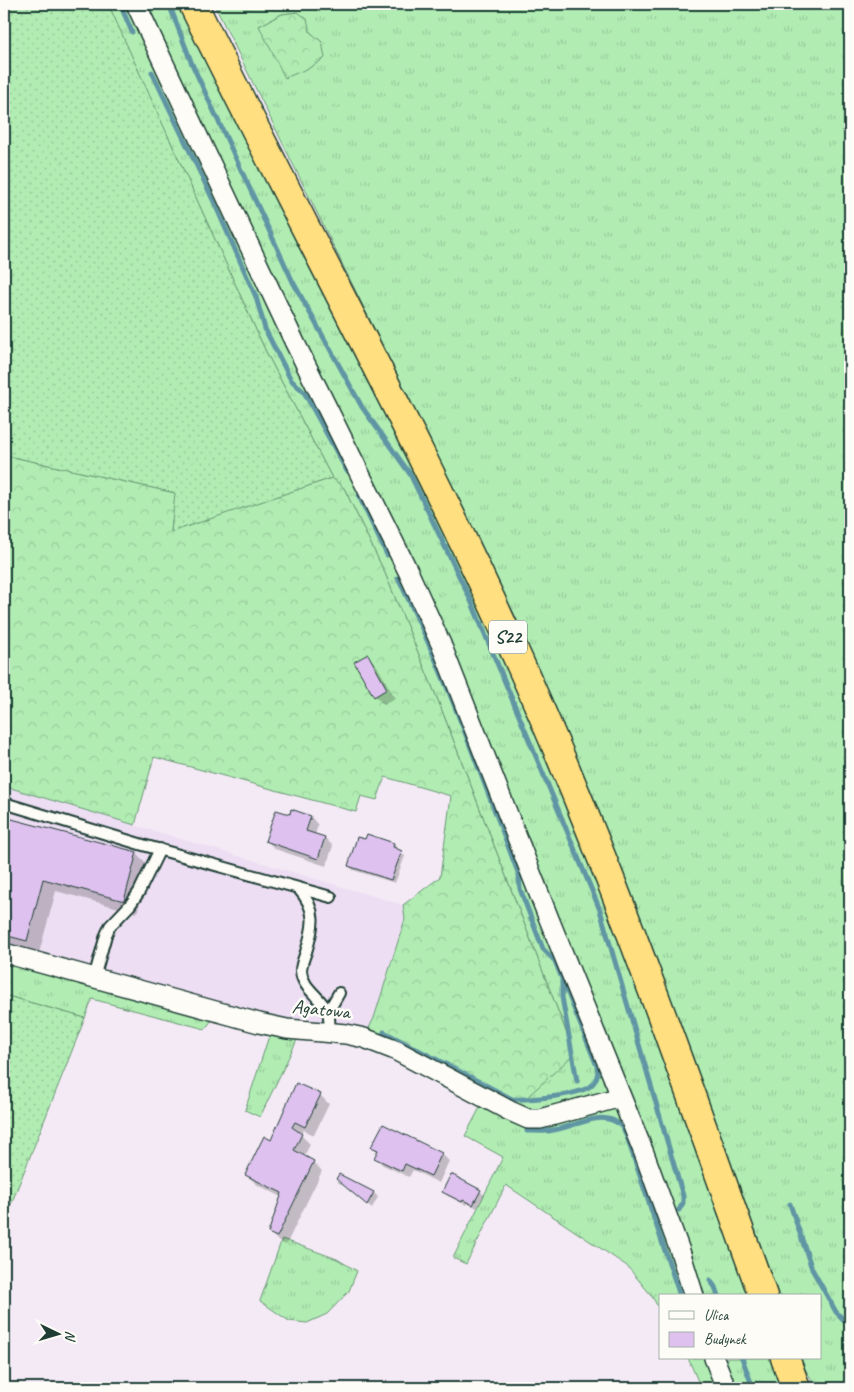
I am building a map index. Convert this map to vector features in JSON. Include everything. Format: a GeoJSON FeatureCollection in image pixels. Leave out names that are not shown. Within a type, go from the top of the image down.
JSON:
{"type":"FeatureCollection","features":[{"type":"Feature","properties":{"kind":"highway","name":"S22"},"geometry":{"type":"LineString","coordinates":[[193,4],[452,516],[519,660],[596,840],[762,1294]]}},
{"type":"Feature","properties":{"kind":"highway"},"geometry":{"type":"LineString","coordinates":[[786,1360],[796,1388]]}},
{"type":"Feature","properties":{"kind":"street"},"geometry":{"type":"LineString","coordinates":[[136,4],[296,343],[406,566],[441,644],[621,1097],[677,1242],[693,1294]]}},
{"type":"Feature","properties":{"kind":"street","name":"Agatowa"},"geometry":{"type":"LineString","coordinates":[[4,953],[259,1023],[287,1029],[356,1035],[388,1047],[528,1119],[545,1118],[621,1097]]}},
{"type":"Feature","properties":{"kind":"street"},"geometry":{"type":"LineString","coordinates":[[715,1360],[726,1388]]}},
{"type":"Feature","properties":{"kind":"lane"},"geometry":{"type":"LineString","coordinates":[[4,803],[331,897]]}},
{"type":"Feature","properties":{"kind":"lane"},"geometry":{"type":"LineString","coordinates":[[94,978],[110,926],[130,905],[139,892],[160,849]]}},
{"type":"Feature","properties":{"kind":"lane"},"geometry":{"type":"LineString","coordinates":[[298,887],[309,901],[313,916],[312,933],[301,966],[301,973],[308,987],[328,1012],[330,1032]]}},
{"type":"Feature","properties":{"kind":"lane"},"geometry":{"type":"LineString","coordinates":[[328,1012],[338,993]]}},
{"type":"Feature","properties":{"kind":"shaded area"},"geometry":{"type":"Polygon","coordinates":[[[4,786],[403,905],[405,919],[374,1018],[364,1038],[323,1031],[4,953],[4,786]]]}},
{"type":"Feature","properties":{"kind":"green space"},"geometry":{"type":"Polygon","coordinates":[[[4,4],[88,4],[111,10],[266,352],[332,478],[171,532],[175,493],[4,455],[4,4]]]}},
{"type":"Feature","properties":{"kind":"green space"},"geometry":{"type":"Polygon","coordinates":[[[88,4],[179,4],[422,484],[499,646],[567,806],[660,1050],[747,1294],[659,1294],[659,1308],[651,1295],[627,1266],[506,1185],[466,1264],[453,1258],[503,1157],[465,1136],[485,1098],[525,1099],[570,1042],[439,703],[384,571],[344,488],[332,478],[266,352],[111,11],[88,4]]]}},
{"type":"Feature","properties":{"kind":"green space"},"geometry":{"type":"Polygon","coordinates":[[[214,4],[850,4],[850,1388],[817,1388],[805,1369],[802,1360],[822,1360],[822,1294],[778,1294],[648,936],[594,803],[478,539],[214,4]],[[298,12],[282,14],[259,26],[322,42],[310,32],[298,12]]]}},
{"type":"Feature","properties":{"kind":"green space"},"geometry":{"type":"Polygon","coordinates":[[[298,12],[307,19],[310,32],[322,42],[325,58],[311,67],[285,78],[259,26],[282,14],[298,12]]]}},
{"type":"Feature","properties":{"kind":"green space"},"geometry":{"type":"Polygon","coordinates":[[[4,455],[176,493],[171,531],[332,478],[344,488],[384,571],[439,703],[570,1042],[572,1056],[525,1099],[512,1099],[506,1109],[364,1038],[374,1018],[405,919],[403,905],[440,877],[451,796],[385,777],[377,800],[361,796],[356,812],[154,757],[135,825],[4,786],[4,455]]]}},
{"type":"Feature","properties":{"kind":"green space"},"geometry":{"type":"Polygon","coordinates":[[[4,953],[300,1030],[260,1117],[245,1110],[269,1036],[212,1020],[205,1029],[92,999],[85,1018],[4,995],[4,953]]]}},
{"type":"Feature","properties":{"kind":"green space"},"geometry":{"type":"Polygon","coordinates":[[[4,995],[85,1018],[4,1222],[4,995]]]}},
{"type":"Feature","properties":{"kind":"green space"},"geometry":{"type":"Polygon","coordinates":[[[282,1239],[337,1259],[357,1271],[349,1291],[327,1314],[307,1323],[289,1321],[260,1301],[282,1239]]]}},
{"type":"Feature","properties":{"kind":"green space"},"geometry":{"type":"Polygon","coordinates":[[[689,1360],[772,1360],[782,1388],[701,1388],[689,1360]]]}},
{"type":"Feature","properties":{"kind":"building"},"geometry":{"type":"Polygon","coordinates":[[[368,654],[387,689],[374,697],[354,662],[368,654]]]}},
{"type":"Feature","properties":{"kind":"building"},"geometry":{"type":"Polygon","coordinates":[[[291,809],[311,816],[306,831],[325,837],[318,859],[265,841],[276,810],[290,814],[291,809]]]}},
{"type":"Feature","properties":{"kind":"building"},"geometry":{"type":"Polygon","coordinates":[[[4,817],[137,852],[124,901],[43,879],[27,941],[4,935],[4,817]]]}},
{"type":"Feature","properties":{"kind":"building"},"geometry":{"type":"Polygon","coordinates":[[[367,834],[394,843],[393,847],[402,851],[391,880],[348,866],[357,837],[365,839],[367,834]]]}},
{"type":"Feature","properties":{"kind":"building"},"geometry":{"type":"Polygon","coordinates":[[[296,1083],[321,1094],[305,1127],[295,1122],[292,1127],[302,1134],[294,1150],[314,1161],[277,1237],[268,1233],[282,1193],[245,1175],[264,1136],[271,1140],[296,1083]]]}},
{"type":"Feature","properties":{"kind":"building"},"geometry":{"type":"Polygon","coordinates":[[[383,1124],[442,1153],[431,1176],[405,1164],[402,1171],[374,1158],[378,1150],[371,1147],[383,1124]]]}},
{"type":"Feature","properties":{"kind":"building"},"geometry":{"type":"Polygon","coordinates":[[[339,1174],[374,1192],[367,1205],[336,1179],[339,1174]]]}},
{"type":"Feature","properties":{"kind":"building"},"geometry":{"type":"Polygon","coordinates":[[[451,1174],[481,1190],[473,1205],[442,1192],[451,1174]]]}},
{"type":"Feature","properties":{"kind":"waterway"},"geometry":{"type":"LineString","coordinates":[[120,4],[132,32]]}},
{"type":"Feature","properties":{"kind":"waterway"},"geometry":{"type":"LineString","coordinates":[[169,4],[192,64],[293,282],[362,407],[410,474],[472,603],[600,910],[683,1196],[683,1203],[679,1210]]}},
{"type":"Feature","properties":{"kind":"waterway"},"geometry":{"type":"LineString","coordinates":[[152,72],[214,202],[256,297],[265,329],[291,380],[304,392],[347,471]]}},
{"type":"Feature","properties":{"kind":"waterway"},"geometry":{"type":"LineString","coordinates":[[359,496],[387,555]]}},
{"type":"Feature","properties":{"kind":"waterway"},"geometry":{"type":"LineString","coordinates":[[384,1032],[512,1099],[540,1098],[573,1093],[589,1087],[597,1075],[597,1066],[555,961],[543,949],[520,889],[519,875],[447,688],[398,578]]}},
{"type":"Feature","properties":{"kind":"waterway"},"geometry":{"type":"LineString","coordinates":[[562,980],[562,997],[577,1081]]}},
{"type":"Feature","properties":{"kind":"waterway"},"geometry":{"type":"LineString","coordinates":[[527,1131],[551,1131],[597,1119],[614,1121],[621,1126],[628,1138],[679,1294]]}},
{"type":"Feature","properties":{"kind":"waterway"},"geometry":{"type":"LineString","coordinates":[[790,1204],[812,1269],[836,1312],[848,1324],[850,1333]]}},
{"type":"Feature","properties":{"kind":"waterway"},"geometry":{"type":"LineString","coordinates":[[710,1280],[717,1294]]}},
{"type":"Feature","properties":{"kind":"waterway"},"geometry":{"type":"LineString","coordinates":[[743,1360],[753,1388]]}}]}
